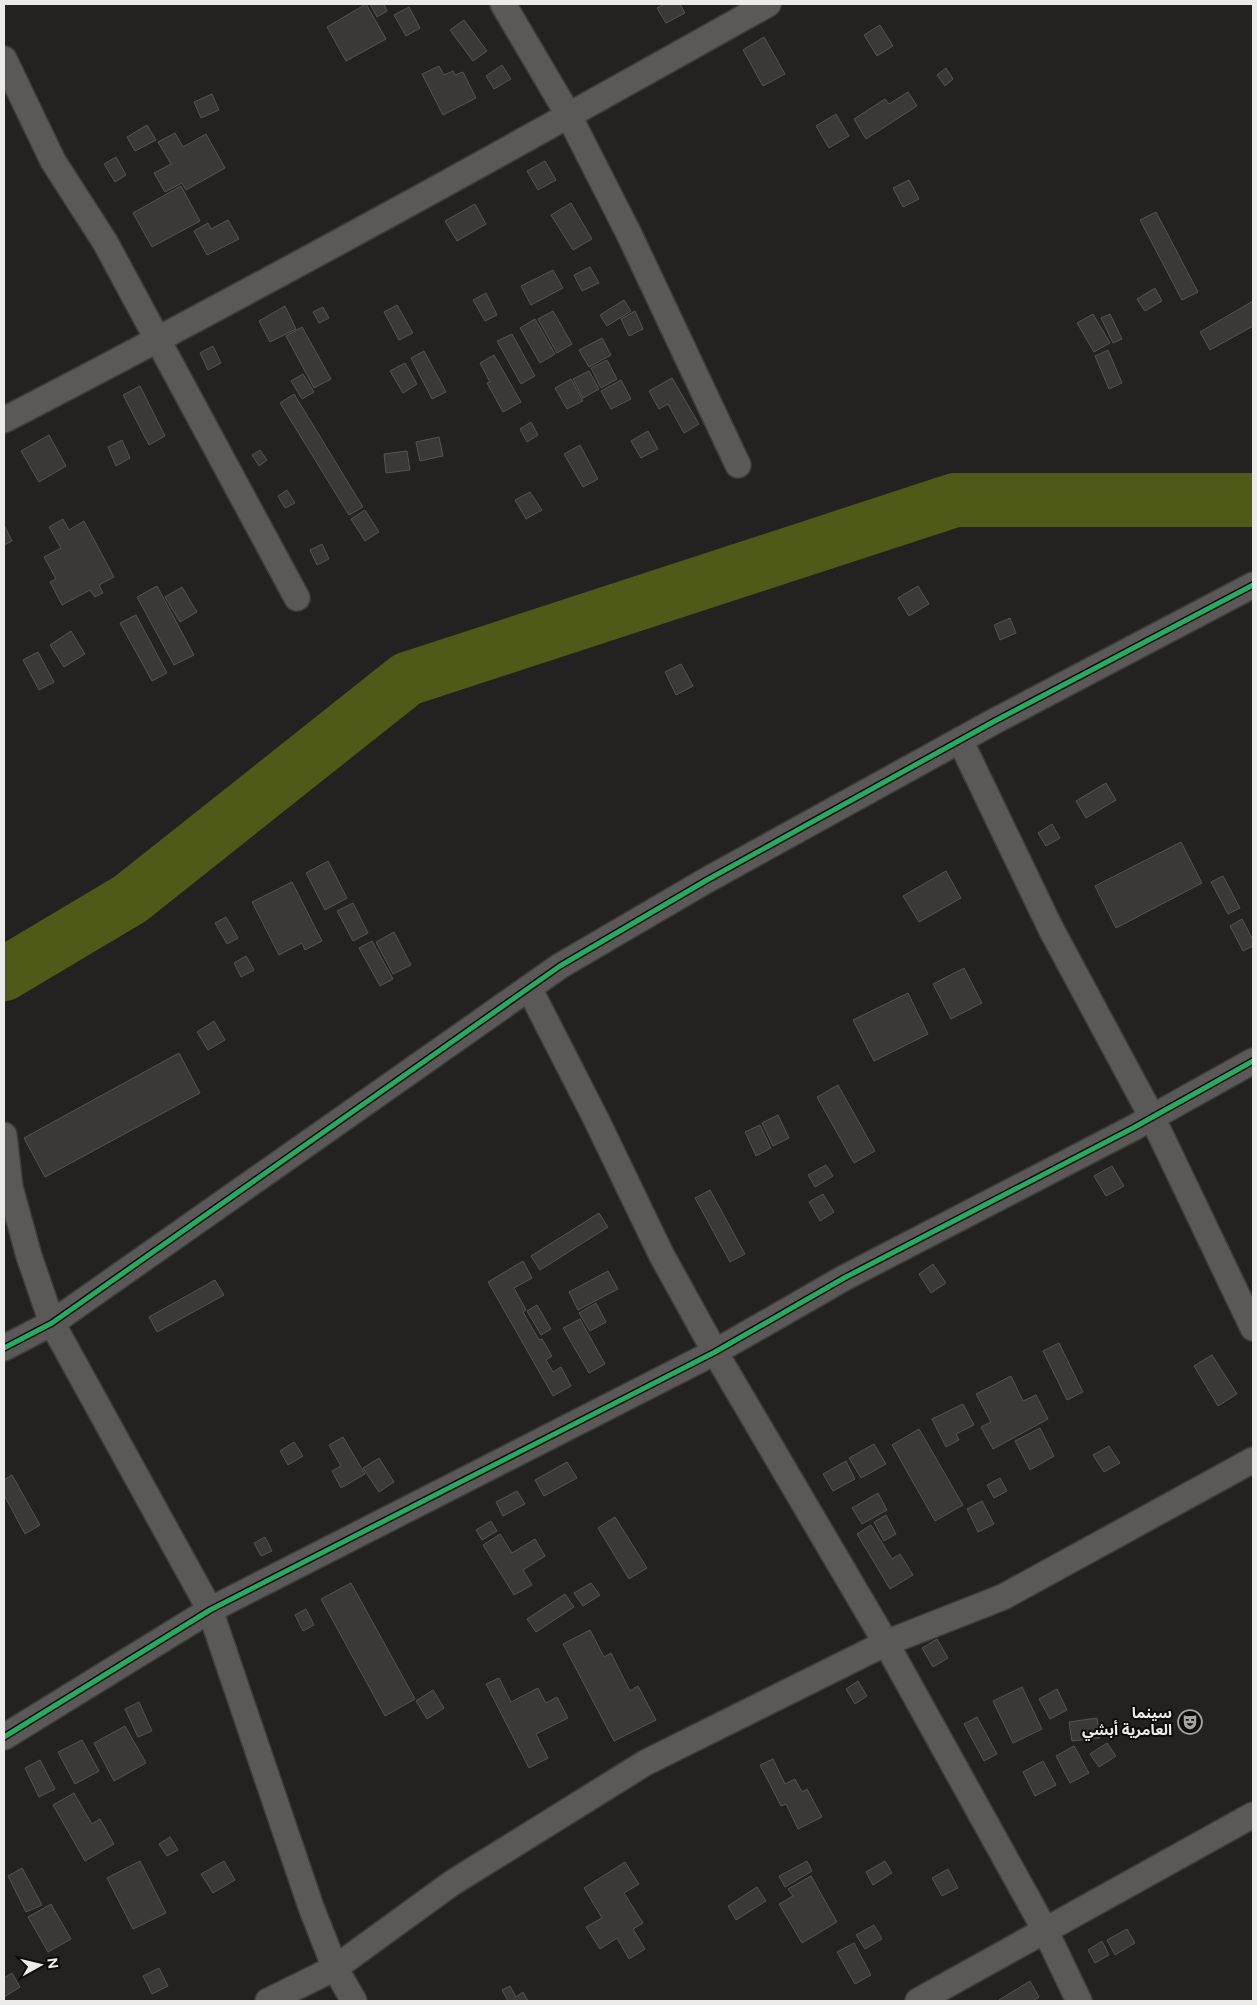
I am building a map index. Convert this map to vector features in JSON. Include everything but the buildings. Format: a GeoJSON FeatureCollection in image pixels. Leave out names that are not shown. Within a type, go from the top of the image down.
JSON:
{"type":"FeatureCollection","features":[{"type":"Feature","properties":{"kind":"street"},"geometry":{"type":"LineString","coordinates":[[503,4],[569,116],[633,242],[738,465]]}},
{"type":"Feature","properties":{"kind":"street"},"geometry":{"type":"LineString","coordinates":[[4,420],[159,340],[569,116],[768,4]]}},
{"type":"Feature","properties":{"kind":"street"},"geometry":{"type":"LineString","coordinates":[[4,59],[53,161],[105,242],[298,598]]}},
{"type":"Feature","properties":{"kind":"street"},"geometry":{"type":"LineString","coordinates":[[4,1348],[52,1323],[560,966],[707,880],[960,740],[1253,586]]}},
{"type":"Feature","properties":{"kind":"street"},"geometry":{"type":"LineString","coordinates":[[960,740],[1051,928],[1152,1117],[1253,1328]]}},
{"type":"Feature","properties":{"kind":"street"},"geometry":{"type":"LineString","coordinates":[[529,988],[596,1119],[661,1254],[715,1352],[886,1643],[1045,1930],[1080,2001]]}},
{"type":"Feature","properties":{"kind":"street"},"geometry":{"type":"LineString","coordinates":[[4,1737],[210,1610],[715,1352],[844,1278],[1152,1117],[1253,1061]]}},
{"type":"Feature","properties":{"kind":"street"},"geometry":{"type":"LineString","coordinates":[[4,1135],[10,1186],[29,1256],[52,1323],[210,1610],[311,1907],[335,1968],[354,2001]]}},
{"type":"Feature","properties":{"kind":"street"},"geometry":{"type":"LineString","coordinates":[[268,2001],[335,1968],[452,1883],[645,1763],[886,1643],[1003,1597],[1253,1460]]}},
{"type":"Feature","properties":{"kind":"street"},"geometry":{"type":"LineString","coordinates":[[918,2001],[1253,1815]]}},
{"type":"Feature","properties":{"kind":"waterway"},"geometry":{"type":"LineString","coordinates":[[4,974],[130,899],[407,679],[955,500],[1253,500]]}},
{"type":"Feature","properties":{"kind":"cycle path"},"geometry":{"type":"LineString","coordinates":[[4,1348],[52,1323],[560,966],[707,880],[993,722],[1253,585]]}},
{"type":"Feature","properties":{"kind":"cycle path"},"geometry":{"type":"LineString","coordinates":[[4,1737],[210,1610],[715,1352],[844,1278],[1133,1128],[1253,1061]]}},
{"type":"Feature","properties":{"kind":"place","name":"سينما العامرية أبشي"},"geometry":{"type":"Point","coordinates":[1190,1722]}}]}
